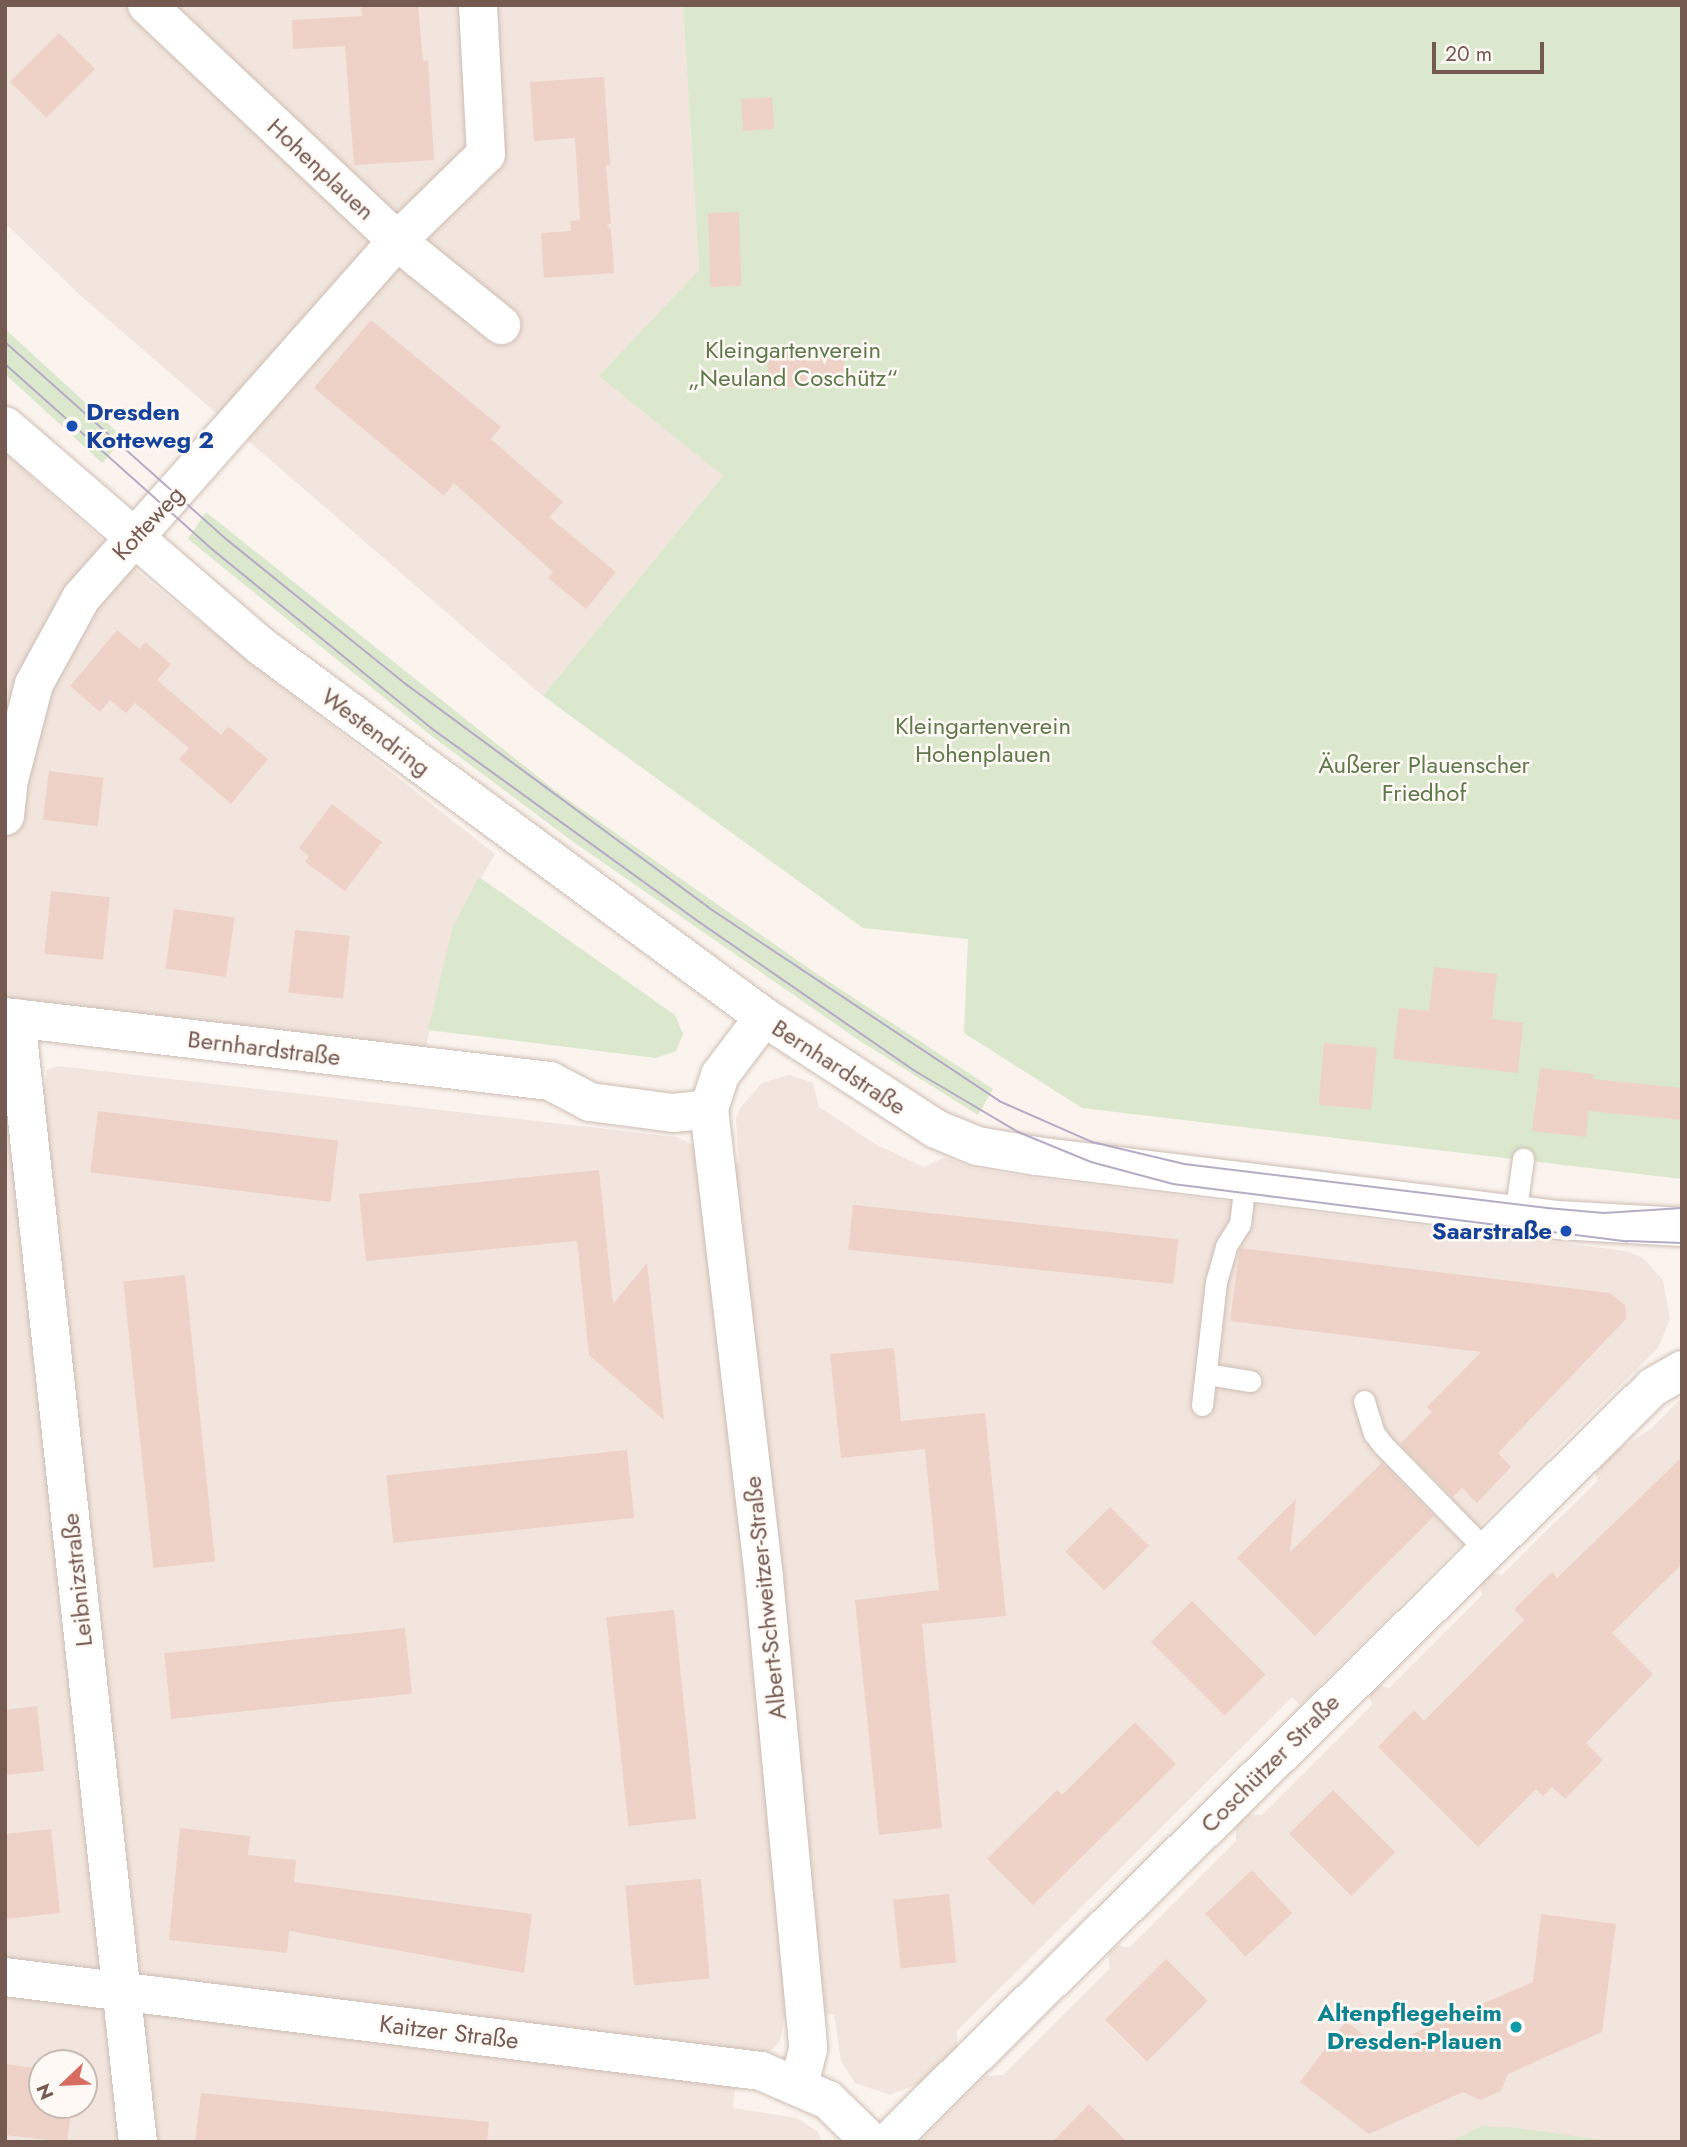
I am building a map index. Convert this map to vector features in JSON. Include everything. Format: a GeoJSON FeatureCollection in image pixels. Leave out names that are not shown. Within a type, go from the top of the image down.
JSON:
{"type":"FeatureCollection","features":[{"type":"Feature","properties":{"kind":"street","name":"Hohenplauen"},"geometry":{"type":"LineString","coordinates":[[147,5],[397,241],[501,325]]}},
{"type":"Feature","properties":{"kind":"street","name":"Kotteweg"},"geometry":{"type":"LineString","coordinates":[[5,816],[9,780],[34,684],[81,598],[397,241],[486,154],[478,5]]}},
{"type":"Feature","properties":{"kind":"street","name":"Westendring"},"geometry":{"type":"LineString","coordinates":[[5,426],[262,647],[764,1017]]}},
{"type":"Feature","properties":{"kind":"street","name":"Bernhardstraße"},"geometry":{"type":"LineString","coordinates":[[10,1018],[550,1081],[590,1102],[673,1113],[709,1109],[720,1074],[764,1017],[897,1106],[977,1146],[1515,1215],[1682,1227]]}},
{"type":"Feature","properties":{"kind":"street","name":"Leibnizstraße"},"geometry":{"type":"LineString","coordinates":[[10,1018],[138,2142]]}},
{"type":"Feature","properties":{"kind":"street","name":"Albert-Schweitzer-Straße"},"geometry":{"type":"LineString","coordinates":[[709,1109],[764,1578],[806,2019],[808,2049],[799,2085]]}},
{"type":"Feature","properties":{"kind":"street","name":"Coschützer Straße"},"geometry":{"type":"LineString","coordinates":[[888,2142],[1486,1550],[1667,1379],[1682,1340]]}},
{"type":"Feature","properties":{"kind":"street","name":"Kaitzer Straße"},"geometry":{"type":"LineString","coordinates":[[5,1978],[761,2071],[799,2085],[828,2100],[871,2142]]}},
{"type":"Feature","properties":{"kind":"lane"},"geometry":{"type":"LineString","coordinates":[[1515,1215],[1523,1159]]}},
{"type":"Feature","properties":{"kind":"lane"},"geometry":{"type":"LineString","coordinates":[[1202,1405],[1216,1282],[1226,1245],[1240,1224],[1245,1182]]}},
{"type":"Feature","properties":{"kind":"lane"},"geometry":{"type":"LineString","coordinates":[[1207,1374],[1250,1381]]}},
{"type":"Feature","properties":{"kind":"lane"},"geometry":{"type":"LineString","coordinates":[[1364,1401],[1374,1433],[1383,1446],[1486,1550]]}},
{"type":"Feature","properties":{"kind":"shaded area"},"geometry":{"type":"Polygon","coordinates":[[[5,5],[683,5],[699,270],[600,376],[723,476],[543,696],[80,295],[5,223],[5,5]]]}},
{"type":"Feature","properties":{"kind":"shaded area"},"geometry":{"type":"Polygon","coordinates":[[[5,453],[152,584],[495,854],[453,926],[425,1051],[5,1001],[5,453]]]}},
{"type":"Feature","properties":{"kind":"shaded area"},"geometry":{"type":"Polygon","coordinates":[[[58,1066],[676,1137],[694,1145],[699,1166],[739,1163],[736,1119],[740,1108],[762,1083],[789,1075],[813,1083],[819,1107],[875,1144],[924,1167],[945,1157],[972,1168],[1034,1178],[1626,1251],[1643,1258],[1663,1280],[1670,1319],[1658,1348],[1300,1705],[1292,1697],[957,2031],[957,2047],[920,2083],[890,2095],[855,2083],[841,2061],[834,2014],[784,2018],[780,2042],[770,2051],[739,2052],[733,2108],[797,2118],[818,2132],[822,2142],[5,2142],[5,1087],[45,1085],[47,1070],[58,1066]]]}},
{"type":"Feature","properties":{"kind":"shaded area"},"geometry":{"type":"Polygon","coordinates":[[[1682,1397],[1682,2142],[1615,2142],[1481,2126],[1449,2142],[919,2142],[985,2076],[1003,2075],[1110,1968],[1108,1955],[1118,1945],[1129,1948],[1236,1841],[1236,1825],[1248,1814],[1262,1815],[1372,1705],[1369,1693],[1377,1685],[1389,1688],[1482,1595],[1480,1581],[1489,1573],[1502,1575],[1597,1481],[1595,1468],[1605,1458],[1652,1428],[1682,1397]]]}},
{"type":"Feature","properties":{"kind":"green space"},"geometry":{"type":"Polygon","coordinates":[[[683,5],[1682,5],[1682,1179],[1082,1108],[964,1033],[968,939],[863,928],[543,696],[723,476],[599,376],[699,270],[683,5]]]}},
{"type":"Feature","properties":{"kind":"green space"},"geometry":{"type":"Polygon","coordinates":[[[5,329],[124,438],[102,463],[5,374],[5,329]]]}},
{"type":"Feature","properties":{"kind":"green space"},"geometry":{"type":"Polygon","coordinates":[[[206,512],[557,792],[817,974],[993,1089],[978,1115],[860,1041],[572,841],[429,734],[188,539],[206,512]]]}},
{"type":"Feature","properties":{"kind":"green space"},"geometry":{"type":"Polygon","coordinates":[[[479,877],[675,1015],[683,1034],[676,1051],[656,1058],[428,1030],[453,926],[479,877]]]}},
{"type":"Feature","properties":{"kind":"green space"},"geometry":{"type":"Polygon","coordinates":[[[1481,2126],[1519,2128],[1615,2142],[1449,2142],[1481,2126]]]}},
{"type":"Feature","properties":{"kind":"building"},"geometry":{"type":"Polygon","coordinates":[[[361,5],[418,5],[423,61],[428,60],[434,160],[354,165],[345,46],[293,49],[292,20],[362,16],[361,5]]]}},
{"type":"Feature","properties":{"kind":"building"},"geometry":{"type":"Polygon","coordinates":[[[59,33],[95,69],[46,118],[10,82],[59,33]]]}},
{"type":"Feature","properties":{"kind":"building"},"geometry":{"type":"Polygon","coordinates":[[[604,77],[610,165],[606,165],[611,224],[606,225],[611,229],[614,273],[544,278],[541,233],[571,231],[570,221],[580,220],[575,138],[534,141],[530,82],[604,77]]]}},
{"type":"Feature","properties":{"kind":"building"},"geometry":{"type":"Polygon","coordinates":[[[772,97],[774,129],[743,131],[741,99],[772,97]]]}},
{"type":"Feature","properties":{"kind":"building"},"geometry":{"type":"Polygon","coordinates":[[[739,212],[742,286],[711,287],[708,213],[739,212]]]}},
{"type":"Feature","properties":{"kind":"building"},"geometry":{"type":"Polygon","coordinates":[[[371,320],[501,427],[491,439],[563,502],[549,517],[616,572],[586,609],[548,578],[553,572],[454,483],[444,496],[314,388],[371,320]]]}},
{"type":"Feature","properties":{"kind":"building"},"geometry":{"type":"Polygon","coordinates":[[[842,344],[847,380],[771,390],[766,355],[842,344]]]}},
{"type":"Feature","properties":{"kind":"building"},"geometry":{"type":"Polygon","coordinates":[[[117,630],[140,649],[145,642],[171,664],[157,680],[221,735],[228,726],[268,759],[231,804],[179,759],[189,748],[135,703],[126,713],[110,700],[100,712],[70,686],[117,630]]]}},
{"type":"Feature","properties":{"kind":"building"},"geometry":{"type":"Polygon","coordinates":[[[49,771],[104,778],[98,826],[43,820],[49,771]]]}},
{"type":"Feature","properties":{"kind":"building"},"geometry":{"type":"Polygon","coordinates":[[[332,804],[382,842],[345,891],[305,862],[309,856],[299,848],[332,804]]]}},
{"type":"Feature","properties":{"kind":"building"},"geometry":{"type":"Polygon","coordinates":[[[51,891],[110,897],[103,960],[44,954],[51,891]]]}},
{"type":"Feature","properties":{"kind":"building"},"geometry":{"type":"Polygon","coordinates":[[[174,909],[234,917],[226,977],[166,968],[174,909]]]}},
{"type":"Feature","properties":{"kind":"building"},"geometry":{"type":"Polygon","coordinates":[[[295,930],[350,936],[343,998],[288,993],[295,930]]]}},
{"type":"Feature","properties":{"kind":"building"},"geometry":{"type":"Polygon","coordinates":[[[1434,967],[1497,974],[1492,1019],[1523,1023],[1518,1073],[1393,1059],[1399,1008],[1429,1011],[1434,967]]]}},
{"type":"Feature","properties":{"kind":"building"},"geometry":{"type":"Polygon","coordinates":[[[1324,1043],[1377,1048],[1371,1109],[1319,1105],[1324,1043]]]}},
{"type":"Feature","properties":{"kind":"building"},"geometry":{"type":"Polygon","coordinates":[[[1540,1068],[1594,1074],[1593,1079],[1682,1088],[1682,1120],[1589,1111],[1586,1137],[1532,1131],[1540,1068]]]}},
{"type":"Feature","properties":{"kind":"building"},"geometry":{"type":"Polygon","coordinates":[[[98,1111],[338,1140],[331,1202],[90,1173],[98,1111]]]}},
{"type":"Feature","properties":{"kind":"building"},"geometry":{"type":"Polygon","coordinates":[[[599,1170],[613,1304],[647,1263],[664,1420],[589,1355],[577,1241],[366,1261],[359,1194],[599,1170]]]}},
{"type":"Feature","properties":{"kind":"building"},"geometry":{"type":"Polygon","coordinates":[[[853,1205],[1178,1239],[1174,1284],[848,1250],[853,1205]]]}},
{"type":"Feature","properties":{"kind":"building"},"geometry":{"type":"Polygon","coordinates":[[[1240,1248],[1610,1293],[1625,1305],[1626,1319],[1498,1453],[1511,1467],[1477,1503],[1462,1488],[1453,1497],[1400,1444],[1432,1412],[1427,1407],[1481,1352],[1230,1321],[1240,1248]]]}},
{"type":"Feature","properties":{"kind":"building"},"geometry":{"type":"Polygon","coordinates":[[[185,1275],[215,1561],[153,1568],[123,1281],[185,1275]]]}},
{"type":"Feature","properties":{"kind":"building"},"geometry":{"type":"Polygon","coordinates":[[[894,1348],[901,1421],[985,1413],[1006,1616],[922,1624],[942,1828],[879,1835],[855,1600],[939,1590],[925,1449],[841,1458],[830,1354],[894,1348]]]}},
{"type":"Feature","properties":{"kind":"building"},"geometry":{"type":"Polygon","coordinates":[[[627,1450],[634,1518],[393,1543],[386,1475],[627,1450]]]}},
{"type":"Feature","properties":{"kind":"building"},"geometry":{"type":"Polygon","coordinates":[[[1682,1457],[1682,1564],[1612,1633],[1653,1674],[1586,1743],[1603,1760],[1565,1799],[1552,1787],[1543,1796],[1536,1789],[1478,1847],[1378,1747],[1414,1710],[1424,1721],[1524,1620],[1514,1609],[1552,1572],[1557,1578],[1682,1457]]]}},
{"type":"Feature","properties":{"kind":"building"},"geometry":{"type":"Polygon","coordinates":[[[1382,1463],[1434,1516],[1315,1636],[1237,1558],[1296,1499],[1290,1552],[1382,1463]]]}},
{"type":"Feature","properties":{"kind":"building"},"geometry":{"type":"Polygon","coordinates":[[[1110,1507],[1149,1546],[1104,1590],[1065,1552],[1110,1507]]]}},
{"type":"Feature","properties":{"kind":"building"},"geometry":{"type":"Polygon","coordinates":[[[1192,1601],[1266,1675],[1225,1716],[1151,1642],[1192,1601]]]}},
{"type":"Feature","properties":{"kind":"building"},"geometry":{"type":"Polygon","coordinates":[[[674,1610],[696,1819],[628,1826],[606,1617],[674,1610]]]}},
{"type":"Feature","properties":{"kind":"building"},"geometry":{"type":"Polygon","coordinates":[[[405,1628],[412,1694],[171,1719],[164,1653],[405,1628]]]}},
{"type":"Feature","properties":{"kind":"building"},"geometry":{"type":"Polygon","coordinates":[[[37,1706],[44,1771],[5,1775],[5,1710],[37,1706]]]}},
{"type":"Feature","properties":{"kind":"building"},"geometry":{"type":"Polygon","coordinates":[[[1135,1722],[1176,1764],[1033,1905],[987,1859],[1057,1790],[1062,1795],[1135,1722]]]}},
{"type":"Feature","properties":{"kind":"building"},"geometry":{"type":"Polygon","coordinates":[[[1333,1790],[1395,1852],[1351,1896],[1289,1834],[1333,1790]]]}},
{"type":"Feature","properties":{"kind":"building"},"geometry":{"type":"Polygon","coordinates":[[[180,1828],[250,1836],[248,1855],[296,1860],[294,1882],[532,1914],[524,1973],[289,1931],[287,1953],[169,1940],[180,1828]]]}},
{"type":"Feature","properties":{"kind":"building"},"geometry":{"type":"Polygon","coordinates":[[[51,1829],[60,1913],[5,1919],[5,1834],[51,1829]]]}},
{"type":"Feature","properties":{"kind":"building"},"geometry":{"type":"Polygon","coordinates":[[[1252,1870],[1292,1913],[1245,1957],[1205,1914],[1252,1870]]]}},
{"type":"Feature","properties":{"kind":"building"},"geometry":{"type":"Polygon","coordinates":[[[701,1879],[710,1979],[634,1985],[625,1886],[701,1879]]]}},
{"type":"Feature","properties":{"kind":"building"},"geometry":{"type":"Polygon","coordinates":[[[949,1894],[956,1963],[901,1968],[893,1900],[949,1894]]]}},
{"type":"Feature","properties":{"kind":"building","name":"Altenpflegeheim Dresden-Plauen"},"geometry":{"type":"Polygon","coordinates":[[[1541,1914],[1616,1924],[1602,2032],[1508,2074],[1501,2091],[1480,2100],[1463,2092],[1369,2134],[1300,2082],[1346,2021],[1380,2048],[1533,1982],[1541,1914]]]}},
{"type":"Feature","properties":{"kind":"building"},"geometry":{"type":"Polygon","coordinates":[[[1166,1959],[1208,2001],[1147,2062],[1105,2020],[1166,1959]]]}},
{"type":"Feature","properties":{"kind":"building"},"geometry":{"type":"Polygon","coordinates":[[[5,2064],[28,2067],[28,2119],[70,2119],[67,2142],[5,2135],[5,2064]]]}},
{"type":"Feature","properties":{"kind":"building"},"geometry":{"type":"Polygon","coordinates":[[[201,2093],[489,2122],[487,2142],[195,2142],[201,2093]]]}},
{"type":"Feature","properties":{"kind":"building"},"geometry":{"type":"Polygon","coordinates":[[[1089,2104],[1127,2142],[1052,2142],[1089,2104]]]}},
{"type":"Feature","properties":{"kind":"tram line"},"geometry":{"type":"LineString","coordinates":[[5,342],[226,539],[407,685],[709,908],[999,1101],[1092,1142],[1184,1164],[1547,1208],[1604,1213],[1682,1208]]}},
{"type":"Feature","properties":{"kind":"tram line"},"geometry":{"type":"LineString","coordinates":[[5,364],[213,550],[431,728],[699,922],[915,1071],[1018,1132],[1091,1162],[1173,1184],[1627,1241],[1682,1243]]}},
{"type":"Feature","properties":{"kind":"place","name":"Dresden Kotteweg 2"},"geometry":{"type":"Point","coordinates":[72,426]}},
{"type":"Feature","properties":{"kind":"place","name":"Saarstraße"},"geometry":{"type":"Point","coordinates":[1566,1231]}},
{"type":"Feature","properties":{"kind":"place","name":"Altenpflegeheim Dresden-Plauen"},"geometry":{"type":"Point","coordinates":[1516,2027]}},
{"type":"Feature","properties":{"kind":"park label","name":"Kleingartenverein „Neuland Coschütz“"},"geometry":{"type":"Point","coordinates":[793,364]}},
{"type":"Feature","properties":{"kind":"park label","name":"Kleingartenverein Hohenplauen"},"geometry":{"type":"Point","coordinates":[983,740]}},
{"type":"Feature","properties":{"kind":"park label","name":"Äußerer Plauenscher Friedhof"},"geometry":{"type":"Point","coordinates":[1424,779]}}]}
